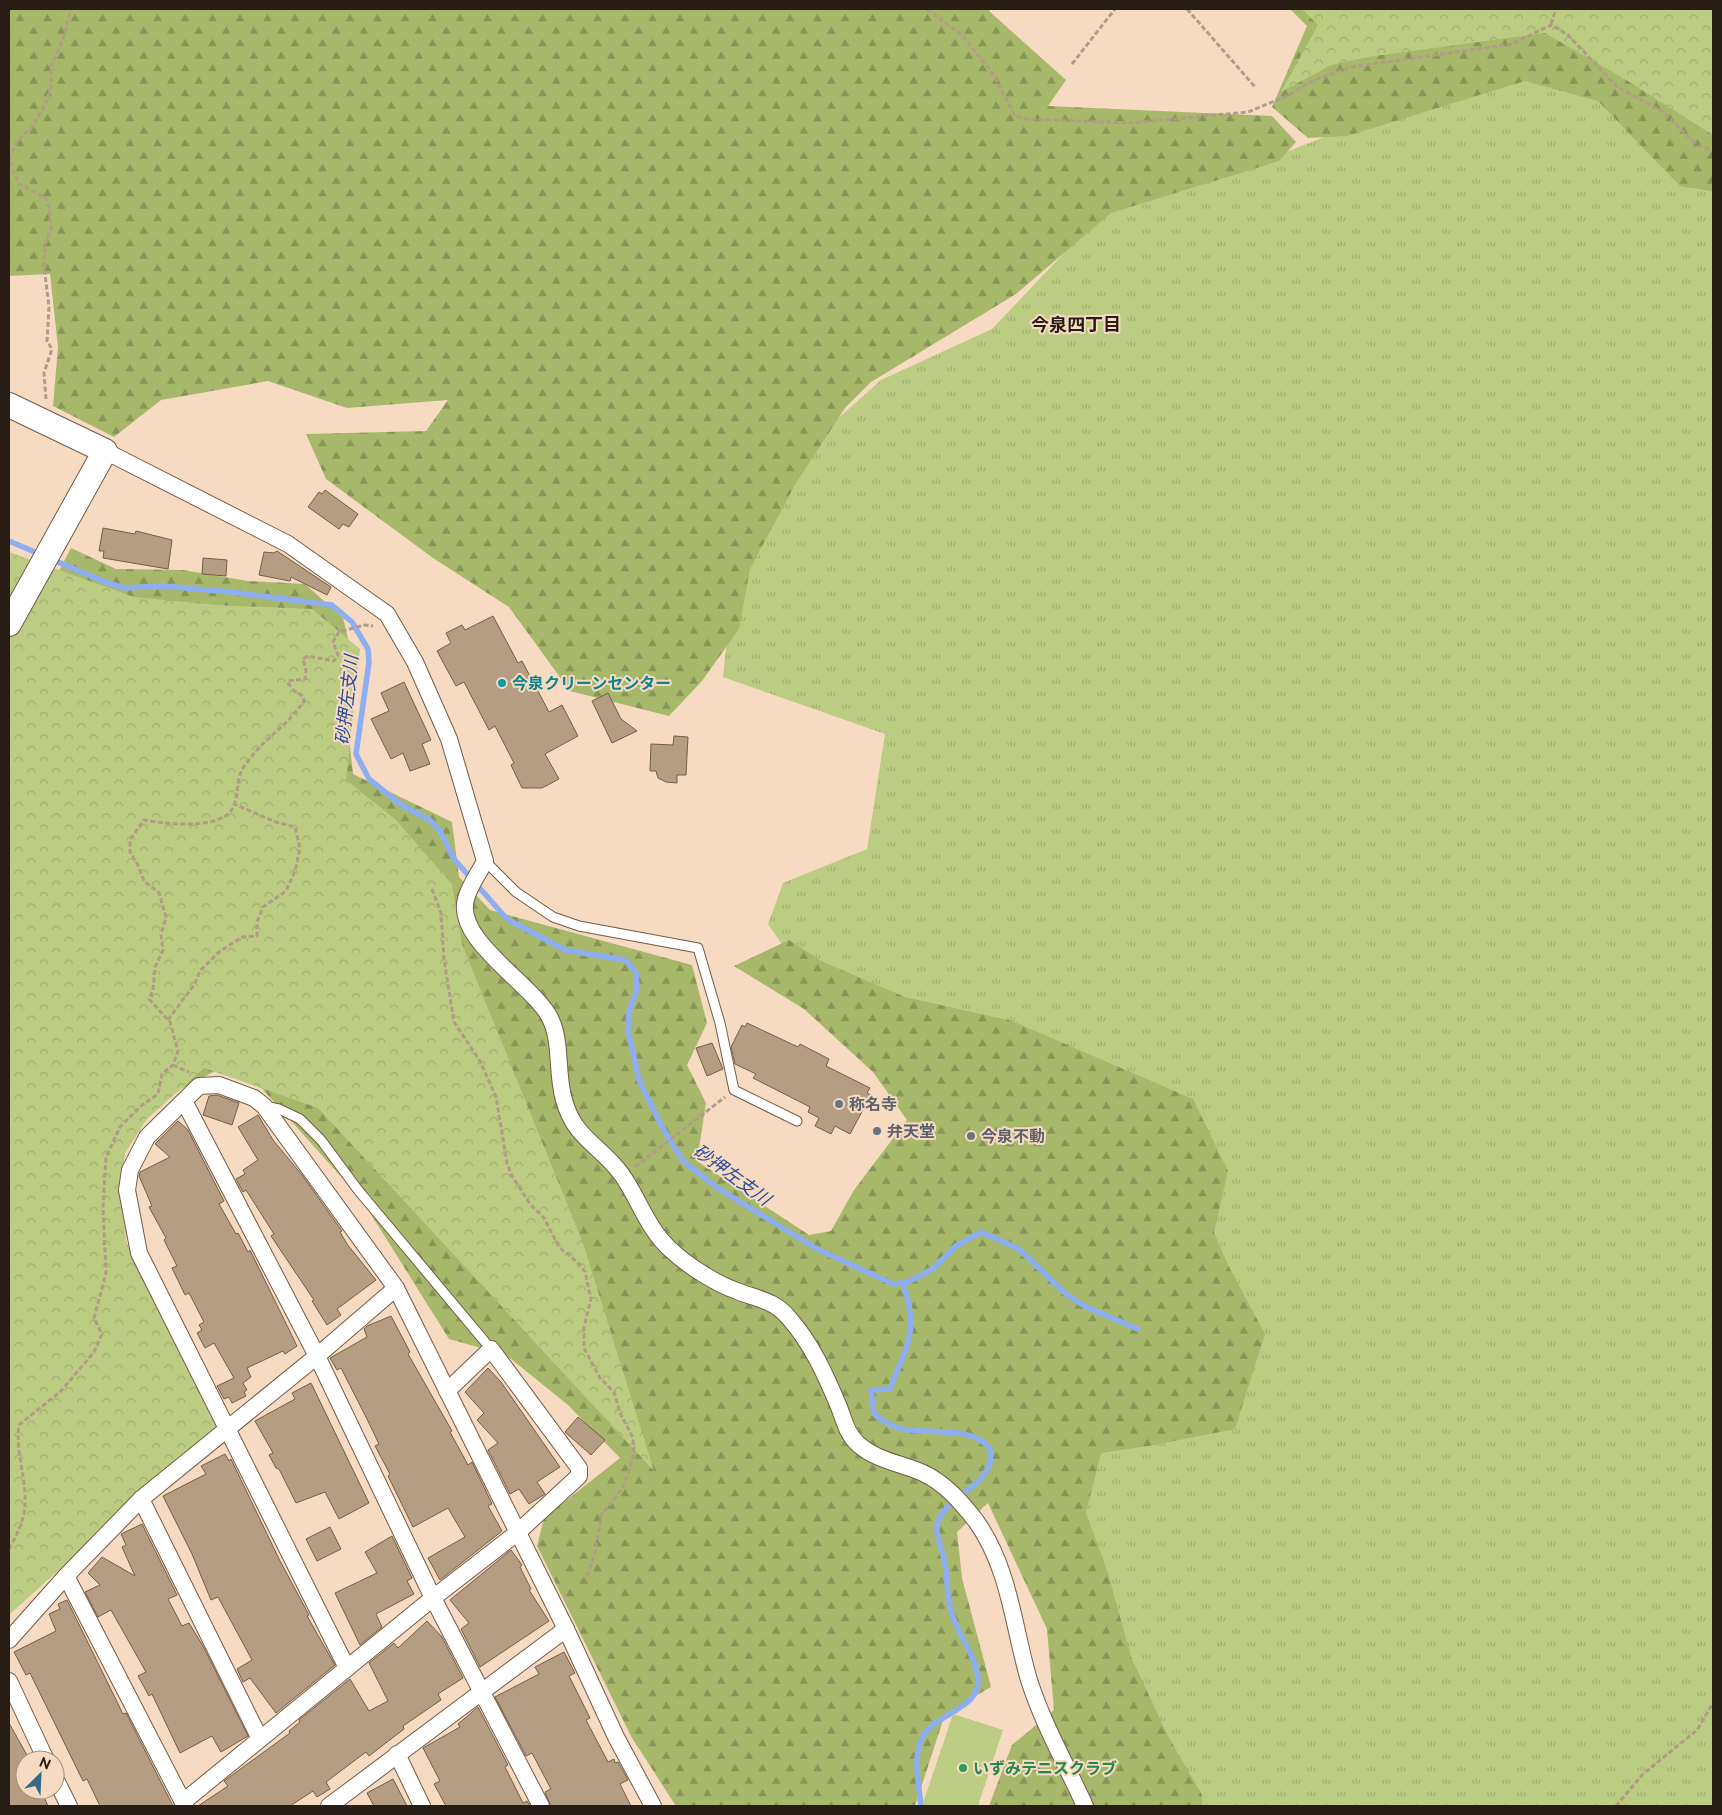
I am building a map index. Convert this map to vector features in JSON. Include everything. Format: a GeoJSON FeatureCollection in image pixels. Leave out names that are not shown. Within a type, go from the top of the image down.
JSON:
{"type":"FeatureCollection","features":[{"type":"Feature","properties":{"kind":"street"},"geometry":{"type":"LineString","coordinates":[[9,405],[105,451],[288,544],[387,614],[414,662],[449,739],[484,861],[466,900],[465,912],[470,926],[482,945],[550,1016],[557,1036],[559,1079],[570,1120],[584,1138],[614,1165],[623,1176],[667,1248],[685,1263],[736,1291],[760,1297],[778,1306],[790,1318],[813,1351],[845,1425],[856,1442],[872,1455],[923,1473],[936,1480],[958,1499],[977,1524],[1002,1570],[1038,1705],[1085,1806]]}},
{"type":"Feature","properties":{"kind":"street"},"geometry":{"type":"LineString","coordinates":[[9,624],[105,451]]}},
{"type":"Feature","properties":{"kind":"street"},"geometry":{"type":"LineString","coordinates":[[347,1668],[139,1253],[127,1190],[130,1170],[142,1144],[199,1086],[212,1084],[254,1098],[264,1106],[396,1288],[566,1629],[616,1737],[653,1806]]}},
{"type":"Feature","properties":{"kind":"street"},"geometry":{"type":"LineString","coordinates":[[184,1101],[317,1356],[433,1598],[541,1806]]}},
{"type":"Feature","properties":{"kind":"street"},"geometry":{"type":"LineString","coordinates":[[9,1640],[66,1576],[141,1499],[317,1356],[396,1288]]}},
{"type":"Feature","properties":{"kind":"street"},"geometry":{"type":"LineString","coordinates":[[66,1576],[184,1804],[260,1739],[433,1598],[517,1533],[580,1476],[579,1468],[491,1349],[447,1391]]}},
{"type":"Feature","properties":{"kind":"street"},"geometry":{"type":"LineString","coordinates":[[141,1499],[260,1739]]}},
{"type":"Feature","properties":{"kind":"street"},"geometry":{"type":"LineString","coordinates":[[329,1806],[566,1629]]}},
{"type":"Feature","properties":{"kind":"street"},"geometry":{"type":"LineString","coordinates":[[9,1682],[41,1750]]}},
{"type":"Feature","properties":{"kind":"street"},"geometry":{"type":"LineString","coordinates":[[397,1754],[422,1806]]}},
{"type":"Feature","properties":{"kind":"lane"},"geometry":{"type":"LineString","coordinates":[[484,861],[516,892],[553,917],[579,926],[698,948],[720,1023],[734,1090],[797,1121]]}},
{"type":"Feature","properties":{"kind":"lane"},"geometry":{"type":"LineString","coordinates":[[264,1106],[279,1109],[300,1119],[321,1140],[358,1190],[491,1349]]}},
{"type":"Feature","properties":{"kind":"path"},"geometry":{"type":"LineString","coordinates":[[46,422],[46,385],[44,373],[52,349],[47,341],[48,307],[44,266],[45,244],[51,229],[49,206],[45,197],[18,184],[10,157],[18,140],[32,127],[45,105],[51,88],[51,66],[63,40],[71,9]]}},
{"type":"Feature","properties":{"kind":"path"},"geometry":{"type":"LineString","coordinates":[[927,9],[963,36],[993,74],[1015,116],[1133,123],[1248,112],[1289,95],[1312,81],[1352,67],[1512,44],[1551,25],[1556,9]]}},
{"type":"Feature","properties":{"kind":"path"},"geometry":{"type":"LineString","coordinates":[[1072,64],[1115,9]]}},
{"type":"Feature","properties":{"kind":"path"},"geometry":{"type":"LineString","coordinates":[[1187,9],[1256,88]]}},
{"type":"Feature","properties":{"kind":"path"},"geometry":{"type":"LineString","coordinates":[[1551,25],[1568,35],[1616,86],[1663,112],[1698,146],[1713,150]]}},
{"type":"Feature","properties":{"kind":"path"},"geometry":{"type":"LineString","coordinates":[[9,1549],[21,1524],[25,1503],[18,1442],[19,1425],[61,1391],[94,1352],[102,1334],[94,1318],[106,1274],[103,1207],[106,1158],[120,1127],[141,1106],[158,1094],[162,1074],[173,1066],[178,1051],[168,1020],[149,999],[153,990],[155,967],[163,950],[161,935],[166,917],[159,893],[144,881],[139,867],[130,852],[130,840],[144,820],[181,824],[202,823],[225,817],[234,804],[241,770],[264,741],[282,727],[304,701],[303,696],[294,691],[288,683],[288,681],[305,679],[307,676],[303,659],[305,657],[329,661],[337,658],[338,655],[334,642],[336,636],[344,630],[370,626],[397,631]]}},
{"type":"Feature","properties":{"kind":"path"},"geometry":{"type":"LineString","coordinates":[[168,1020],[194,985],[200,971],[219,952],[242,937],[258,936],[257,922],[263,907],[286,891],[295,871],[300,848],[295,827],[276,822],[234,804]]}},
{"type":"Feature","properties":{"kind":"path"},"geometry":{"type":"LineString","coordinates":[[432,889],[441,913],[444,959],[454,1022],[480,1061],[496,1097],[512,1176],[530,1204],[544,1218],[559,1247],[578,1263],[585,1272],[591,1298],[584,1327],[584,1348],[600,1378],[614,1392],[620,1412],[633,1438],[634,1452],[629,1471],[623,1487],[602,1513],[595,1552],[586,1579]]}},
{"type":"Feature","properties":{"kind":"path"},"geometry":{"type":"LineString","coordinates":[[623,1176],[734,1090]]}},
{"type":"Feature","properties":{"kind":"path"},"geometry":{"type":"LineString","coordinates":[[1616,1806],[1642,1774],[1698,1730],[1713,1703]]}},
{"type":"Feature","properties":{"kind":"green space"},"geometry":{"type":"Polygon","coordinates":[[[9,9],[990,9],[989,11],[1066,80],[1048,106],[1272,116],[1296,142],[1279,161],[1111,213],[1016,294],[871,382],[845,408],[796,483],[750,569],[739,629],[702,681],[669,716],[570,691],[509,607],[433,558],[326,479],[306,434],[426,431],[448,400],[347,408],[268,381],[161,400],[114,437],[53,406],[58,347],[50,274],[9,276],[9,9]]]}},
{"type":"Feature","properties":{"kind":"green space"},"geometry":{"type":"Polygon","coordinates":[[[1290,9],[1713,9],[1713,192],[1680,186],[1598,101],[1525,81],[1347,136],[1308,138],[1272,107],[1307,26],[1290,9]]]}},
{"type":"Feature","properties":{"kind":"green space"},"geometry":{"type":"Polygon","coordinates":[[[1302,9],[1713,9],[1713,135],[1628,81],[1545,33],[1368,57],[1331,65],[1281,92],[1318,25],[1302,9]]]}},
{"type":"Feature","properties":{"kind":"green space"},"geometry":{"type":"Polygon","coordinates":[[[1525,74],[1601,94],[1694,189],[1713,192],[1713,1806],[1152,1806],[1073,1556],[1079,1332],[814,991],[768,924],[783,883],[867,849],[885,734],[723,677],[733,582],[785,466],[881,380],[992,329],[1106,209],[1199,186],[1350,127],[1525,74]]]}},
{"type":"Feature","properties":{"kind":"green space"},"geometry":{"type":"Polygon","coordinates":[[[71,548],[116,569],[183,570],[248,581],[305,584],[343,618],[352,655],[344,707],[283,700],[176,652],[157,657],[110,687],[117,723],[142,762],[221,803],[296,713],[348,728],[353,774],[452,822],[459,877],[490,910],[692,965],[707,1023],[687,1065],[706,1103],[697,1161],[809,1235],[831,1231],[854,1190],[907,1120],[873,1072],[804,1009],[734,966],[789,940],[821,961],[905,997],[1012,1021],[1193,1099],[1228,1171],[1214,1232],[1227,1263],[1265,1334],[1235,1429],[1149,1446],[1101,1453],[1086,1513],[1108,1573],[1131,1657],[1168,1736],[1202,1795],[1202,1806],[989,1806],[1012,1745],[1054,1710],[1047,1629],[988,1503],[957,1532],[962,1578],[991,1687],[945,1714],[915,1806],[676,1806],[632,1738],[537,1546],[544,1518],[620,1458],[568,1405],[506,1355],[449,1339],[362,1200],[257,1083],[217,1070],[161,1099],[126,1139],[118,1225],[185,1367],[205,1416],[155,1477],[124,1504],[108,1514],[91,1521],[9,1600],[9,667],[71,548]]]}},
{"type":"Feature","properties":{"kind":"green space"},"geometry":{"type":"Polygon","coordinates":[[[9,552],[134,597],[217,605],[312,609],[360,649],[346,780],[395,819],[452,884],[462,944],[583,1243],[654,1471],[318,1108],[204,1068],[147,1119],[124,1155],[121,1192],[127,1246],[219,1425],[9,1615],[9,552]]]}},
{"type":"Feature","properties":{"kind":"green space","name":"いずみテニスクラブ"},"geometry":{"type":"Polygon","coordinates":[[[953,1714],[1003,1730],[978,1806],[922,1806],[953,1714]]]}},
{"type":"Feature","properties":{"kind":"building"},"geometry":{"type":"Polygon","coordinates":[[[325,490],[358,514],[349,527],[343,524],[339,529],[308,507],[319,492],[322,494],[325,490]]]}},
{"type":"Feature","properties":{"kind":"building"},"geometry":{"type":"Polygon","coordinates":[[[103,528],[135,534],[136,531],[172,540],[168,569],[103,558],[104,551],[99,551],[103,528]]]}},
{"type":"Feature","properties":{"kind":"building"},"geometry":{"type":"Polygon","coordinates":[[[277,551],[331,587],[327,595],[291,577],[290,581],[259,575],[264,552],[274,553],[277,551]]]}},
{"type":"Feature","properties":{"kind":"building"},"geometry":{"type":"Polygon","coordinates":[[[203,558],[227,560],[226,576],[202,574],[203,558]]]}},
{"type":"Feature","properties":{"kind":"building","name":"今泉クリーンセンター"},"geometry":{"type":"Polygon","coordinates":[[[493,616],[518,663],[522,661],[549,712],[562,705],[578,736],[545,754],[559,779],[542,788],[522,788],[511,765],[514,763],[495,726],[489,730],[464,682],[456,686],[437,651],[451,643],[446,633],[462,625],[465,630],[493,616]]]}},
{"type":"Feature","properties":{"kind":"building"},"geometry":{"type":"Polygon","coordinates":[[[404,682],[431,740],[422,744],[430,764],[410,771],[403,753],[391,759],[371,719],[389,711],[381,693],[404,682]]]}},
{"type":"Feature","properties":{"kind":"building"},"geometry":{"type":"Polygon","coordinates":[[[608,693],[621,719],[637,731],[612,743],[592,701],[608,693]]]}},
{"type":"Feature","properties":{"kind":"building"},"geometry":{"type":"Polygon","coordinates":[[[674,736],[688,737],[686,775],[677,775],[677,783],[666,782],[658,778],[656,771],[650,771],[651,744],[673,745],[674,736]]]}},
{"type":"Feature","properties":{"kind":"building"},"geometry":{"type":"Polygon","coordinates":[[[747,1023],[798,1047],[800,1044],[829,1059],[826,1066],[870,1088],[867,1093],[871,1095],[850,1134],[835,1126],[831,1134],[815,1126],[819,1118],[808,1112],[810,1107],[753,1078],[756,1074],[735,1064],[731,1047],[742,1025],[745,1027],[747,1023]]]}},
{"type":"Feature","properties":{"kind":"building"},"geometry":{"type":"Polygon","coordinates":[[[712,1043],[723,1069],[707,1076],[696,1048],[712,1043]]]}},
{"type":"Feature","properties":{"kind":"building"},"geometry":{"type":"Polygon","coordinates":[[[217,1095],[239,1103],[232,1125],[203,1115],[209,1096],[217,1095]]]}},
{"type":"Feature","properties":{"kind":"building"},"geometry":{"type":"Polygon","coordinates":[[[258,1115],[273,1140],[302,1175],[342,1231],[340,1232],[347,1244],[376,1280],[337,1309],[341,1315],[327,1325],[312,1301],[314,1300],[271,1236],[274,1234],[246,1190],[243,1192],[236,1179],[245,1174],[243,1170],[258,1160],[238,1127],[258,1115]]]}},
{"type":"Feature","properties":{"kind":"building"},"geometry":{"type":"Polygon","coordinates":[[[178,1121],[188,1130],[224,1201],[219,1204],[248,1252],[250,1250],[297,1346],[285,1354],[283,1351],[247,1368],[251,1377],[243,1383],[247,1390],[244,1392],[246,1396],[232,1403],[229,1397],[224,1399],[217,1386],[234,1378],[214,1343],[205,1348],[197,1333],[202,1330],[199,1325],[204,1322],[189,1293],[185,1295],[172,1268],[177,1266],[164,1240],[166,1238],[149,1207],[152,1206],[139,1176],[140,1172],[170,1157],[155,1144],[178,1121]]]}},
{"type":"Feature","properties":{"kind":"building"},"geometry":{"type":"Polygon","coordinates":[[[391,1316],[410,1352],[408,1354],[452,1431],[450,1432],[468,1465],[472,1462],[492,1504],[488,1506],[502,1531],[440,1580],[428,1558],[465,1537],[448,1508],[413,1527],[388,1476],[390,1474],[375,1446],[379,1444],[367,1419],[341,1368],[337,1370],[330,1358],[367,1337],[364,1329],[367,1326],[391,1316]]]}},
{"type":"Feature","properties":{"kind":"building"},"geometry":{"type":"Polygon","coordinates":[[[488,1368],[501,1382],[560,1467],[537,1482],[545,1494],[529,1504],[519,1489],[510,1494],[488,1450],[498,1443],[477,1420],[484,1413],[465,1392],[488,1368]]]}},
{"type":"Feature","properties":{"kind":"building"},"geometry":{"type":"Polygon","coordinates":[[[311,1383],[369,1503],[339,1519],[325,1492],[296,1503],[279,1469],[276,1468],[269,1455],[273,1453],[255,1421],[295,1399],[292,1393],[311,1383]]]}},
{"type":"Feature","properties":{"kind":"building"},"geometry":{"type":"Polygon","coordinates":[[[578,1417],[605,1440],[591,1455],[565,1432],[578,1417]]]}},
{"type":"Feature","properties":{"kind":"building"},"geometry":{"type":"Polygon","coordinates":[[[225,1454],[229,1461],[231,1459],[279,1559],[309,1615],[307,1616],[335,1665],[276,1713],[250,1678],[243,1682],[237,1669],[252,1660],[218,1597],[211,1600],[192,1554],[163,1496],[206,1474],[201,1466],[225,1454]]]}},
{"type":"Feature","properties":{"kind":"building"},"geometry":{"type":"Polygon","coordinates":[[[142,1524],[177,1595],[168,1599],[182,1626],[189,1623],[203,1646],[248,1736],[221,1752],[212,1736],[180,1753],[152,1694],[149,1696],[138,1676],[146,1672],[111,1610],[98,1617],[85,1592],[100,1585],[88,1573],[102,1557],[135,1576],[122,1547],[126,1545],[121,1534],[142,1524]]]}},
{"type":"Feature","properties":{"kind":"building"},"geometry":{"type":"Polygon","coordinates":[[[330,1527],[341,1549],[317,1561],[306,1539],[330,1527]]]}},
{"type":"Feature","properties":{"kind":"building"},"geometry":{"type":"Polygon","coordinates":[[[392,1536],[412,1578],[407,1581],[414,1594],[376,1614],[382,1627],[360,1645],[335,1593],[377,1573],[365,1552],[392,1536]]]}},
{"type":"Feature","properties":{"kind":"building"},"geometry":{"type":"Polygon","coordinates":[[[511,1550],[522,1565],[520,1567],[531,1589],[529,1590],[549,1621],[480,1667],[461,1629],[469,1623],[450,1600],[511,1550]]]}},
{"type":"Feature","properties":{"kind":"building"},"geometry":{"type":"Polygon","coordinates":[[[67,1600],[123,1714],[126,1713],[173,1806],[100,1806],[87,1779],[83,1781],[30,1673],[26,1675],[14,1652],[56,1631],[49,1614],[60,1609],[58,1604],[67,1600]]]}},
{"type":"Feature","properties":{"kind":"building"},"geometry":{"type":"Polygon","coordinates":[[[427,1621],[442,1637],[463,1678],[438,1694],[441,1700],[403,1726],[404,1729],[369,1756],[366,1752],[326,1782],[330,1789],[317,1797],[313,1791],[290,1806],[198,1806],[228,1786],[224,1781],[290,1733],[289,1731],[300,1722],[299,1720],[350,1679],[369,1711],[388,1701],[369,1663],[394,1643],[398,1648],[427,1621]]]}},
{"type":"Feature","properties":{"kind":"building"},"geometry":{"type":"Polygon","coordinates":[[[564,1652],[575,1673],[569,1676],[590,1718],[586,1720],[608,1762],[614,1759],[615,1763],[618,1762],[628,1780],[620,1784],[631,1806],[551,1806],[545,1792],[551,1789],[532,1753],[526,1756],[495,1697],[539,1674],[535,1667],[564,1652]]]}},
{"type":"Feature","properties":{"kind":"building"},"geometry":{"type":"Polygon","coordinates":[[[478,1707],[508,1765],[505,1767],[523,1803],[527,1801],[530,1806],[446,1806],[434,1784],[440,1781],[423,1748],[460,1727],[458,1724],[478,1707]]]}},
{"type":"Feature","properties":{"kind":"building"},"geometry":{"type":"Polygon","coordinates":[[[9,1723],[24,1750],[15,1750],[15,1800],[45,1800],[48,1806],[9,1806],[9,1723]]]}},
{"type":"Feature","properties":{"kind":"building"},"geometry":{"type":"Polygon","coordinates":[[[393,1779],[407,1806],[374,1806],[367,1793],[393,1779]]]}},
{"type":"Feature","properties":{"kind":"waterway","name":"砂押左支川"},"geometry":{"type":"LineString","coordinates":[[9,541],[42,555]]}},
{"type":"Feature","properties":{"kind":"waterway","name":"砂押左支川"},"geometry":{"type":"LineString","coordinates":[[51,559],[105,582],[125,588],[162,586],[231,592],[332,605],[352,622],[368,649],[369,662],[356,754],[369,779],[400,804],[431,821],[440,831],[454,859],[507,919],[565,950],[625,960],[636,972],[637,989],[629,1012],[628,1030],[639,1080],[662,1127],[683,1161],[719,1189],[817,1249],[893,1284],[908,1282],[934,1268],[956,1246],[981,1232],[1019,1249],[1066,1294],[1086,1307],[1138,1329]]}},
{"type":"Feature","properties":{"kind":"waterway"},"geometry":{"type":"LineString","coordinates":[[902,1283],[908,1299],[910,1312],[911,1325],[909,1337],[890,1389],[871,1390],[874,1414],[890,1425],[899,1428],[963,1434],[982,1441],[990,1448],[990,1463],[985,1473],[979,1481],[946,1508],[940,1516],[937,1526],[945,1565],[951,1611],[957,1628],[970,1652],[978,1678],[977,1688],[972,1697],[965,1704],[929,1728],[923,1736],[917,1761],[921,1806]]}},
{"type":"Feature","properties":{"kind":"place","name":"今泉クリーンセンター"},"geometry":{"type":"Point","coordinates":[502,683]}},
{"type":"Feature","properties":{"kind":"place","name":"称名寺"},"geometry":{"type":"Point","coordinates":[839,1104]}},
{"type":"Feature","properties":{"kind":"place","name":"弁天堂"},"geometry":{"type":"Point","coordinates":[877,1131]}},
{"type":"Feature","properties":{"kind":"place","name":"今泉不動"},"geometry":{"type":"Point","coordinates":[971,1136]}},
{"type":"Feature","properties":{"kind":"place","name":"いずみテニスクラブ"},"geometry":{"type":"Point","coordinates":[963,1768]}},
{"type":"Feature","properties":{"kind":"district","name":"今泉四丁目"},"geometry":{"type":"Point","coordinates":[1076,325]}}]}
